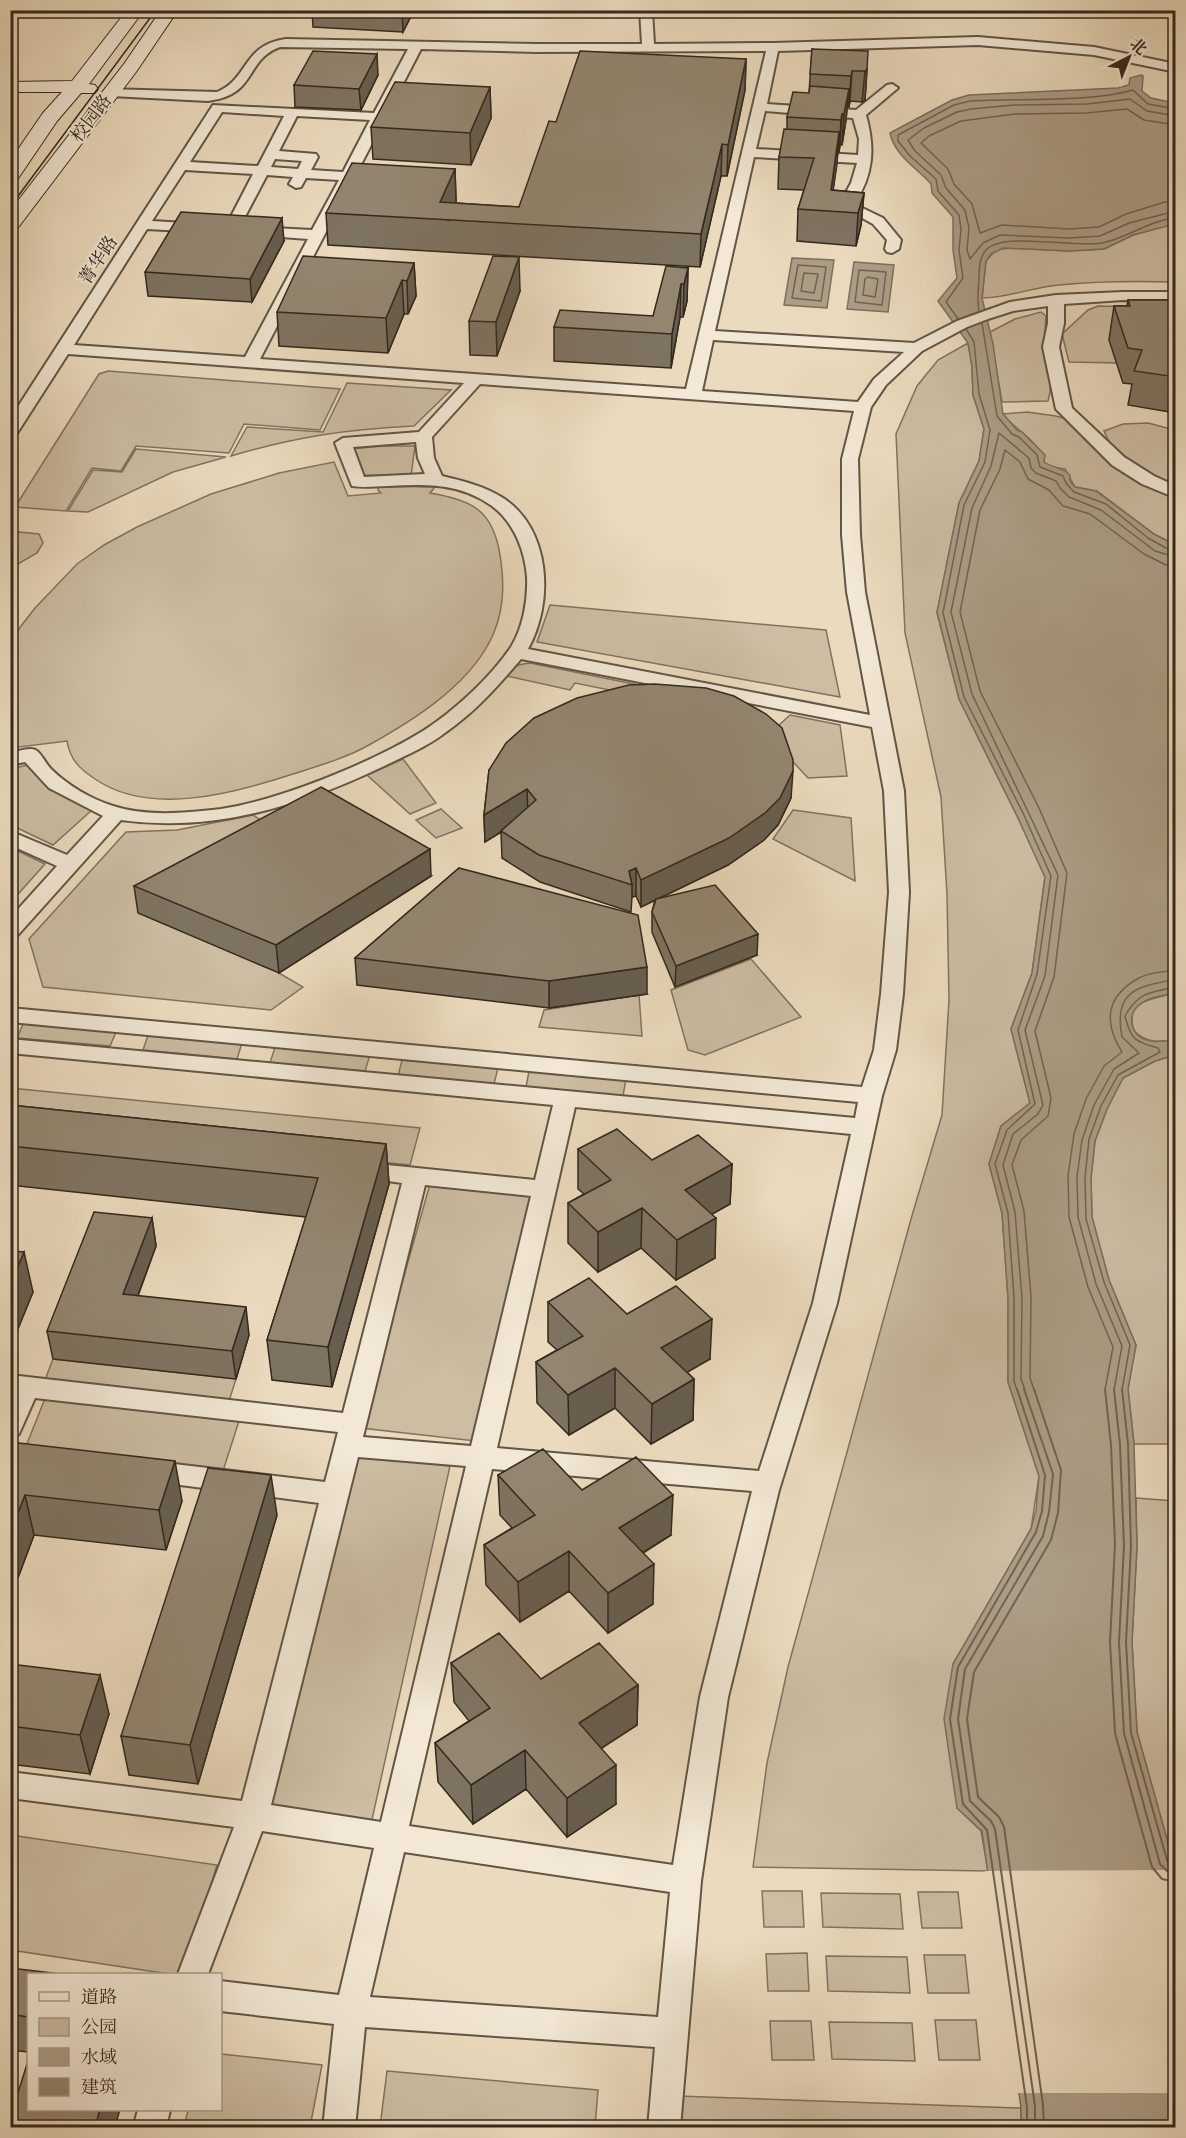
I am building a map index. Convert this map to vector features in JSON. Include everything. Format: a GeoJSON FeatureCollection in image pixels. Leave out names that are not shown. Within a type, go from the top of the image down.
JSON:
{"type":"FeatureCollection","features":[{"type":"Feature","properties":{"kind":"street","name":"校园路"},"geometry":{"type":"LineString","coordinates":[[10,176],[50,117],[95,64],[136,10]]}},
{"type":"Feature","properties":{"kind":"street","name":"校园路"},"geometry":{"type":"LineString","coordinates":[[10,225],[170,10]]}},
{"type":"Feature","properties":{"kind":"street"},"geometry":{"type":"LineString","coordinates":[[646,10],[648,47]]}},
{"type":"Feature","properties":{"kind":"street"},"geometry":{"type":"LineString","coordinates":[[10,86],[212,97],[233,91],[262,52],[279,44],[294,42],[416,46],[773,47],[978,41],[1094,51],[1176,68]]}},
{"type":"Feature","properties":{"kind":"street"},"geometry":{"type":"LineString","coordinates":[[250,363],[416,46]]}},
{"type":"Feature","properties":{"kind":"street"},"geometry":{"type":"LineString","coordinates":[[693,394],[773,47]]}},
{"type":"Feature","properties":{"kind":"street"},"geometry":{"type":"LineString","coordinates":[[10,86],[95,64]]}},
{"type":"Feature","properties":{"kind":"street"},"geometry":{"type":"LineString","coordinates":[[759,107],[859,114],[892,88]]}},
{"type":"Feature","properties":{"kind":"street"},"geometry":{"type":"LineString","coordinates":[[18,104],[70,91]]}},
{"type":"Feature","properties":{"kind":"street"},"geometry":{"type":"LineString","coordinates":[[18,104],[50,117]]}},
{"type":"Feature","properties":{"kind":"street","name":"菁华路"},"geometry":{"type":"LineString","coordinates":[[10,432],[218,108],[293,112]]}},
{"type":"Feature","properties":{"kind":"street"},"geometry":{"type":"LineString","coordinates":[[231,230],[293,112],[379,117]]}},
{"type":"Feature","properties":{"kind":"street"},"geometry":{"type":"LineString","coordinates":[[859,114],[866,140],[855,194],[846,205],[878,221],[894,240],[892,249]]}},
{"type":"Feature","properties":{"kind":"street"},"geometry":{"type":"LineString","coordinates":[[748,153],[863,159]]}},
{"type":"Feature","properties":{"kind":"street"},"geometry":{"type":"LineString","coordinates":[[256,184],[295,186],[311,157],[271,155]]}},
{"type":"Feature","properties":{"kind":"street"},"geometry":{"type":"LineString","coordinates":[[181,166],[348,176]]}},
{"type":"Feature","properties":{"kind":"street"},"geometry":{"type":"LineString","coordinates":[[143,225],[317,235]]}},
{"type":"Feature","properties":{"kind":"street"},"geometry":{"type":"LineString","coordinates":[[664,2127],[686,1881],[714,1697],[768,1482],[825,1303],[871,1096],[885,1050],[892,994],[899,892],[894,791],[856,592],[850,536],[850,459],[863,406],[880,382],[926,343],[962,324],[1010,307],[1056,300],[1123,296],[1176,297]]}},
{"type":"Feature","properties":{"kind":"street"},"geometry":{"type":"LineString","coordinates":[[1056,300],[1056,323],[1051,347],[1064,409],[1118,461],[1148,480],[1176,493]]}},
{"type":"Feature","properties":{"kind":"street"},"geometry":{"type":"LineString","coordinates":[[707,334],[926,343]]}},
{"type":"Feature","properties":{"kind":"street"},"geometry":{"type":"LineString","coordinates":[[64,349],[863,406]]}},
{"type":"Feature","properties":{"kind":"street"},"geometry":{"type":"LineString","coordinates":[[10,759],[30,755],[45,776],[66,790],[90,803],[117,813],[178,818],[206,815],[280,801],[334,782],[429,736],[468,706],[516,652],[531,620],[536,570],[528,537],[512,512],[486,495],[435,479],[358,482],[343,443],[424,436],[476,379]]}},
{"type":"Feature","properties":{"kind":"street"},"geometry":{"type":"LineString","coordinates":[[424,436],[426,459],[435,479]]}},
{"type":"Feature","properties":{"kind":"street"},"geometry":{"type":"LineString","coordinates":[[516,652],[880,723]]}},
{"type":"Feature","properties":{"kind":"street"},"geometry":{"type":"LineString","coordinates":[[10,931],[117,813]]}},
{"type":"Feature","properties":{"kind":"street"},"geometry":{"type":"LineString","coordinates":[[10,837],[69,864]]}},
{"type":"Feature","properties":{"kind":"street"},"geometry":{"type":"LineString","coordinates":[[10,1015],[871,1096]]}},
{"type":"Feature","properties":{"kind":"street"},"geometry":{"type":"LineString","coordinates":[[10,1046],[865,1127]]}},
{"type":"Feature","properties":{"kind":"street"},"geometry":{"type":"LineString","coordinates":[[339,2127],[351,2012],[566,1098]]}},
{"type":"Feature","properties":{"kind":"street"},"geometry":{"type":"LineString","coordinates":[[335,1168],[545,1189]]}},
{"type":"Feature","properties":{"kind":"street"},"geometry":{"type":"LineString","coordinates":[[193,1973],[253,1816],[416,1176]]}},
{"type":"Feature","properties":{"kind":"street"},"geometry":{"type":"LineString","coordinates":[[10,1427],[18,1386],[482,1456],[768,1482]]}},
{"type":"Feature","properties":{"kind":"street"},"geometry":{"type":"LineString","coordinates":[[124,1468],[335,1494]]}},
{"type":"Feature","properties":{"kind":"street"},"geometry":{"type":"LineString","coordinates":[[10,1785],[253,1816],[686,1881]]}},
{"type":"Feature","properties":{"kind":"street"},"geometry":{"type":"LineString","coordinates":[[222,1996],[351,2012],[671,2033]]}},
{"type":"Feature","properties":{"kind":"street"},"geometry":{"type":"LineString","coordinates":[[149,2127],[153,2111]]}},
{"type":"Feature","properties":{"kind":"green space"},"geometry":{"type":"Polygon","coordinates":[[[1175,224],[1175,282],[1117,282],[1049,286],[982,298],[986,261],[996,250],[1011,248],[1069,251],[1104,249],[1133,235],[1175,224]]]}},
{"type":"Feature","properties":{"kind":"green space"},"geometry":{"type":"Polygon","coordinates":[[[1098,306],[1175,308],[1110,340],[1117,363],[1069,362],[1062,334],[1088,310],[1098,306]]]}},
{"type":"Feature","properties":{"kind":"green space"},"geometry":{"type":"Polygon","coordinates":[[[1041,312],[1046,316],[1044,340],[1050,386],[1048,401],[1002,402],[990,332],[1015,319],[1041,312]]]}},
{"type":"Feature","properties":{"kind":"green space"},"geometry":{"type":"Polygon","coordinates":[[[968,343],[973,395],[984,429],[979,461],[959,503],[937,613],[959,699],[1045,877],[1032,973],[1011,1029],[1030,1103],[1001,1126],[989,1164],[1002,1213],[1008,1298],[1008,1382],[1039,1476],[1031,1529],[953,1664],[957,1808],[981,1831],[988,1871],[753,1867],[767,1763],[788,1667],[911,1219],[942,1115],[949,1000],[947,894],[941,797],[905,633],[896,434],[917,386],[938,360],[968,343]]]}},
{"type":"Feature","properties":{"kind":"green space"},"geometry":{"type":"Polygon","coordinates":[[[108,371],[340,389],[320,430],[244,424],[229,453],[136,446],[121,471],[92,468],[66,511],[15,507],[99,374],[108,371]]]}},
{"type":"Feature","properties":{"kind":"green space"},"geometry":{"type":"Polygon","coordinates":[[[347,383],[451,390],[414,426],[322,435],[231,456],[247,427],[323,432],[347,383]]]}},
{"type":"Feature","properties":{"kind":"green space"},"geometry":{"type":"Polygon","coordinates":[[[1027,412],[1070,420],[1175,497],[1175,545],[1154,534],[1097,491],[1075,487],[1065,469],[1051,467],[1043,462],[1042,455],[1033,442],[1003,414],[1027,412]]]}},
{"type":"Feature","properties":{"kind":"green space"},"geometry":{"type":"Polygon","coordinates":[[[1148,423],[1175,430],[1175,489],[1124,458],[1109,441],[1104,431],[1123,424],[1148,423]]]}},
{"type":"Feature","properties":{"kind":"green space"},"geometry":{"type":"Polygon","coordinates":[[[415,446],[411,476],[360,475],[349,449],[415,446]]]}},
{"type":"Feature","properties":{"kind":"green space"},"geometry":{"type":"Polygon","coordinates":[[[136,449],[226,457],[173,472],[88,512],[68,511],[93,470],[122,472],[136,449]]]}},
{"type":"Feature","properties":{"kind":"green space"},"geometry":{"type":"Polygon","coordinates":[[[334,462],[348,496],[381,493],[378,490],[379,485],[435,487],[430,493],[458,499],[469,504],[486,517],[492,527],[500,555],[502,578],[502,600],[498,622],[479,659],[452,689],[403,725],[351,754],[245,788],[193,798],[141,797],[117,790],[80,768],[73,759],[67,741],[11,748],[10,646],[21,626],[35,608],[77,564],[104,545],[137,527],[211,494],[279,473],[334,462]]]}},
{"type":"Feature","properties":{"kind":"green space"},"geometry":{"type":"Polygon","coordinates":[[[19,532],[39,534],[43,543],[37,553],[11,568],[11,535],[19,532]]]}},
{"type":"Feature","properties":{"kind":"green space"},"geometry":{"type":"Polygon","coordinates":[[[550,605],[826,630],[840,697],[537,642],[550,605]]]}},
{"type":"Feature","properties":{"kind":"green space"},"geometry":{"type":"Polygon","coordinates":[[[530,663],[738,705],[704,709],[575,683],[570,690],[507,676],[516,666],[530,663]]]}},
{"type":"Feature","properties":{"kind":"green space"},"geometry":{"type":"Polygon","coordinates":[[[790,715],[840,725],[847,776],[808,778],[768,735],[790,715]]]}},
{"type":"Feature","properties":{"kind":"green space"},"geometry":{"type":"Polygon","coordinates":[[[403,759],[436,803],[410,814],[367,775],[403,759]]]}},
{"type":"Feature","properties":{"kind":"green space"},"geometry":{"type":"Polygon","coordinates":[[[27,765],[46,785],[92,810],[53,845],[11,825],[11,769],[27,765]]]}},
{"type":"Feature","properties":{"kind":"green space"},"geometry":{"type":"Polygon","coordinates":[[[441,809],[462,828],[436,838],[416,820],[441,809]]]}},
{"type":"Feature","properties":{"kind":"green space"},"geometry":{"type":"Polygon","coordinates":[[[793,810],[851,818],[855,881],[773,839],[793,810]]]}},
{"type":"Feature","properties":{"kind":"green space"},"geometry":{"type":"Polygon","coordinates":[[[253,815],[283,835],[279,973],[303,987],[271,1010],[43,987],[29,939],[126,832],[177,830],[253,815]]]}},
{"type":"Feature","properties":{"kind":"green space"},"geometry":{"type":"Polygon","coordinates":[[[10,847],[45,864],[11,902],[10,902],[10,847]]]}},
{"type":"Feature","properties":{"kind":"green space"},"geometry":{"type":"Polygon","coordinates":[[[751,959],[801,1017],[705,1055],[688,1050],[671,990],[751,959]]]}},
{"type":"Feature","properties":{"kind":"green space"},"geometry":{"type":"Polygon","coordinates":[[[1175,992],[1175,1039],[1153,1041],[1134,1031],[1132,1020],[1137,1006],[1150,999],[1175,992]]]}},
{"type":"Feature","properties":{"kind":"green space"},"geometry":{"type":"Polygon","coordinates":[[[639,995],[642,1036],[539,1027],[544,1010],[639,995]]]}},
{"type":"Feature","properties":{"kind":"green space"},"geometry":{"type":"Polygon","coordinates":[[[24,1022],[117,1030],[110,1046],[17,1038],[24,1022]]]}},
{"type":"Feature","properties":{"kind":"green space"},"geometry":{"type":"Polygon","coordinates":[[[148,1035],[242,1043],[237,1059],[143,1050],[148,1035]]]}},
{"type":"Feature","properties":{"kind":"green space"},"geometry":{"type":"Polygon","coordinates":[[[275,1047],[370,1055],[365,1071],[270,1063],[275,1047]]]}},
{"type":"Feature","properties":{"kind":"green space"},"geometry":{"type":"Polygon","coordinates":[[[1175,1055],[1175,1444],[1134,1444],[1128,1389],[1136,1345],[1109,1280],[1092,1217],[1091,1178],[1095,1141],[1107,1109],[1123,1078],[1155,1061],[1175,1055]]]}},
{"type":"Feature","properties":{"kind":"green space"},"geometry":{"type":"Polygon","coordinates":[[[402,1060],[498,1068],[494,1084],[398,1076],[402,1060]]]}},
{"type":"Feature","properties":{"kind":"green space"},"geometry":{"type":"Polygon","coordinates":[[[529,1071],[626,1079],[623,1096],[526,1087],[529,1071]]]}},
{"type":"Feature","properties":{"kind":"green space"},"geometry":{"type":"Polygon","coordinates":[[[10,1088],[420,1128],[410,1165],[11,1125],[10,1088]]]}},
{"type":"Feature","properties":{"kind":"green space"},"geometry":{"type":"Polygon","coordinates":[[[430,1184],[533,1196],[475,1441],[361,1428],[430,1184]]]}},
{"type":"Feature","properties":{"kind":"green space"},"geometry":{"type":"Polygon","coordinates":[[[53,1359],[236,1379],[229,1401],[45,1380],[53,1359]]]}},
{"type":"Feature","properties":{"kind":"green space"},"geometry":{"type":"Polygon","coordinates":[[[46,1396],[240,1418],[222,1474],[24,1451],[46,1396]]]}},
{"type":"Feature","properties":{"kind":"green space"},"geometry":{"type":"Polygon","coordinates":[[[351,1455],[450,1466],[371,1824],[260,1811],[351,1455]]]}},
{"type":"Feature","properties":{"kind":"green space"},"geometry":{"type":"Polygon","coordinates":[[[1136,1498],[1175,1501],[1175,1868],[1137,1732],[1132,1642],[1137,1546],[1136,1498]]]}},
{"type":"Feature","properties":{"kind":"green space"},"geometry":{"type":"Polygon","coordinates":[[[10,1835],[217,1865],[185,1973],[162,1973],[11,1950],[10,1835]]]}},
{"type":"Feature","properties":{"kind":"green space"},"geometry":{"type":"Polygon","coordinates":[[[762,1891],[802,1891],[804,1927],[764,1927],[762,1891]]]}},
{"type":"Feature","properties":{"kind":"green space"},"geometry":{"type":"Polygon","coordinates":[[[918,1892],[958,1892],[962,1928],[922,1928],[918,1892]]]}},
{"type":"Feature","properties":{"kind":"green space"},"geometry":{"type":"Polygon","coordinates":[[[821,1893],[900,1894],[903,1929],[823,1927],[821,1893]]]}},
{"type":"Feature","properties":{"kind":"green space"},"geometry":{"type":"Polygon","coordinates":[[[807,1953],[809,1991],[768,1991],[766,1954],[807,1953]]]}},
{"type":"Feature","properties":{"kind":"green space"},"geometry":{"type":"Polygon","coordinates":[[[924,1955],[965,1955],[969,1993],[928,1993],[924,1955]]]}},
{"type":"Feature","properties":{"kind":"green space"},"geometry":{"type":"Polygon","coordinates":[[[826,1956],[907,1957],[910,1993],[828,1991],[826,1956]]]}},
{"type":"Feature","properties":{"kind":"green space"},"geometry":{"type":"Polygon","coordinates":[[[935,2020],[976,2020],[980,2060],[939,2060],[935,2020]]]}},
{"type":"Feature","properties":{"kind":"green space"},"geometry":{"type":"Polygon","coordinates":[[[770,2021],[811,2021],[814,2060],[772,2060],[770,2021]]]}},
{"type":"Feature","properties":{"kind":"green space"},"geometry":{"type":"Polygon","coordinates":[[[829,2022],[912,2023],[915,2061],[832,2059],[829,2022]]]}},
{"type":"Feature","properties":{"kind":"green space"},"geometry":{"type":"Polygon","coordinates":[[[222,2054],[322,2065],[310,2127],[184,2127],[188,2111],[222,2111],[222,2054]]]}},
{"type":"Feature","properties":{"kind":"green space"},"geometry":{"type":"Polygon","coordinates":[[[387,2071],[598,2090],[595,2127],[380,2127],[387,2071]]]}},
{"type":"Feature","properties":{"kind":"green space"},"geometry":{"type":"Polygon","coordinates":[[[678,2096],[1021,2108],[1021,2127],[676,2128],[678,2096]]]}},
{"type":"Feature","properties":{"kind":"water"},"geometry":{"type":"Polygon","coordinates":[[[1143,76],[1142,91],[1151,98],[1175,103],[1175,224],[1133,235],[1104,249],[1069,251],[1003,248],[991,254],[986,261],[982,298],[993,344],[1003,414],[1045,455],[1044,462],[1070,475],[1070,481],[1075,487],[1096,491],[1154,534],[1175,545],[1175,992],[1141,1003],[1132,1015],[1132,1024],[1134,1031],[1143,1039],[1163,1041],[1175,1039],[1175,1055],[1155,1061],[1123,1078],[1107,1109],[1095,1141],[1091,1178],[1092,1217],[1109,1280],[1136,1345],[1128,1389],[1134,1444],[1137,1546],[1132,1642],[1137,1732],[1175,1868],[1175,2127],[1021,2127],[1021,2108],[982,1831],[957,1808],[944,1719],[953,1664],[1031,1529],[1036,1510],[1039,1476],[1008,1382],[1008,1298],[1002,1213],[989,1164],[1001,1126],[1030,1103],[1011,1029],[1032,973],[1045,877],[959,699],[937,612],[959,503],[979,461],[984,429],[973,395],[968,343],[938,301],[957,278],[953,250],[953,217],[932,193],[931,184],[901,155],[890,133],[952,100],[969,95],[1118,88],[1129,85],[1130,78],[1143,76]]]}},
{"type":"Feature","properties":{"kind":"water"},"geometry":{"type":"Polygon","coordinates":[[[792,258],[834,260],[827,308],[784,305],[792,258]]]}},
{"type":"Feature","properties":{"kind":"water"},"geometry":{"type":"Polygon","coordinates":[[[854,262],[894,265],[888,312],[847,309],[854,262]]]}},
{"type":"Feature","properties":{"kind":"pier"},"geometry":{"type":"Polygon","coordinates":[[[1175,1870],[1175,2093],[1016,2093],[985,1871],[1175,1870]]]}},
{"type":"Feature","properties":{"kind":"building"},"geometry":{"type":"Polygon","coordinates":[[[812,49],[868,51],[867,69],[852,71],[851,76],[810,74],[812,49]]]}},
{"type":"Feature","properties":{"kind":"building"},"geometry":{"type":"Polygon","coordinates":[[[313,51],[377,54],[359,89],[294,85],[313,51]]]}},
{"type":"Feature","properties":{"kind":"building"},"geometry":{"type":"Polygon","coordinates":[[[580,51],[746,59],[728,145],[722,144],[701,234],[326,213],[352,163],[455,169],[440,202],[519,207],[549,121],[556,122],[580,51]]]}},
{"type":"Feature","properties":{"kind":"building"},"geometry":{"type":"Polygon","coordinates":[[[395,82],[490,87],[470,133],[371,127],[395,82]]]}},
{"type":"Feature","properties":{"kind":"building"},"geometry":{"type":"Polygon","coordinates":[[[810,86],[849,89],[841,120],[787,117],[793,92],[809,93],[810,86]]]}},
{"type":"Feature","properties":{"kind":"building"},"geometry":{"type":"Polygon","coordinates":[[[784,129],[839,132],[831,190],[864,193],[858,213],[798,209],[814,158],[779,157],[784,129]]]}},
{"type":"Feature","properties":{"kind":"building"},"geometry":{"type":"Polygon","coordinates":[[[181,212],[282,218],[250,279],[145,272],[181,212]]]}},
{"type":"Feature","properties":{"kind":"building"},"geometry":{"type":"Polygon","coordinates":[[[303,256],[414,263],[407,281],[402,280],[386,318],[277,312],[303,256]]]}},
{"type":"Feature","properties":{"kind":"building"},"geometry":{"type":"Polygon","coordinates":[[[493,256],[519,257],[496,322],[469,321],[493,256]]]}},
{"type":"Feature","properties":{"kind":"building"},"geometry":{"type":"Polygon","coordinates":[[[666,266],[688,268],[684,284],[681,284],[672,334],[554,327],[560,310],[653,316],[666,266]]]}},
{"type":"Feature","properties":{"kind":"building"},"geometry":{"type":"Polygon","coordinates":[[[1128,300],[1176,300],[1176,377],[1134,371],[1142,350],[1128,348],[1114,306],[1130,306],[1128,300]]]}},
{"type":"Feature","properties":{"kind":"building"},"geometry":{"type":"Polygon","coordinates":[[[655,684],[706,688],[734,696],[766,714],[782,728],[793,760],[793,771],[780,798],[765,813],[729,838],[641,880],[636,868],[629,871],[632,885],[539,855],[501,831],[536,800],[527,789],[484,815],[489,770],[506,743],[534,718],[577,698],[629,685],[655,684]]]}},
{"type":"Feature","properties":{"kind":"building"},"geometry":{"type":"Polygon","coordinates":[[[321,787],[430,849],[276,945],[134,886],[321,787]]]}},
{"type":"Feature","properties":{"kind":"building"},"geometry":{"type":"Polygon","coordinates":[[[459,868],[638,915],[647,967],[549,981],[355,958],[459,868]]]}},
{"type":"Feature","properties":{"kind":"building"},"geometry":{"type":"Polygon","coordinates":[[[715,885],[758,934],[676,966],[652,912],[656,899],[715,885]]]}},
{"type":"Feature","properties":{"kind":"building"},"geometry":{"type":"Polygon","coordinates":[[[10,1105],[386,1144],[328,1347],[267,1340],[318,1178],[10,1146],[10,1105]]]}},
{"type":"Feature","properties":{"kind":"building"},"geometry":{"type":"Polygon","coordinates":[[[617,1129],[652,1160],[698,1135],[732,1164],[685,1190],[716,1218],[677,1240],[642,1208],[598,1232],[568,1203],[611,1180],[578,1149],[617,1129]]]}},
{"type":"Feature","properties":{"kind":"building"},"geometry":{"type":"Polygon","coordinates":[[[94,1212],[152,1218],[123,1294],[246,1307],[232,1351],[47,1331],[94,1212]]]}},
{"type":"Feature","properties":{"kind":"building"},"geometry":{"type":"Polygon","coordinates":[[[10,1251],[24,1252],[10,1285],[10,1251]]]}},
{"type":"Feature","properties":{"kind":"building"},"geometry":{"type":"Polygon","coordinates":[[[589,1278],[627,1314],[676,1286],[712,1319],[661,1348],[694,1379],[652,1404],[615,1368],[568,1395],[536,1362],[583,1336],[548,1302],[589,1278]]]}},
{"type":"Feature","properties":{"kind":"building"},"geometry":{"type":"Polygon","coordinates":[[[10,1442],[175,1461],[159,1510],[25,1495],[10,1533],[10,1442]]]}},
{"type":"Feature","properties":{"kind":"building"},"geometry":{"type":"Polygon","coordinates":[[[543,1449],[582,1490],[636,1457],[673,1495],[619,1528],[654,1564],[608,1593],[569,1551],[518,1582],[484,1545],[535,1515],[498,1475],[543,1449]]]}},
{"type":"Feature","properties":{"kind":"building"},"geometry":{"type":"Polygon","coordinates":[[[208,1468],[271,1475],[190,1745],[121,1736],[208,1468]]]}},
{"type":"Feature","properties":{"kind":"building"},"geometry":{"type":"Polygon","coordinates":[[[499,1633],[541,1679],[599,1643],[638,1685],[579,1723],[616,1765],[567,1798],[525,1750],[471,1785],[435,1743],[490,1708],[451,1663],[499,1633]]]}},
{"type":"Feature","properties":{"kind":"building"},"geometry":{"type":"Polygon","coordinates":[[[10,1664],[100,1675],[80,1735],[10,1726],[10,1664]]]}},
{"type":"Feature","properties":{"kind":"building"},"geometry":{"type":"Polygon","coordinates":[[[10,1968],[52,1973],[27,1973],[27,2017],[10,2014],[10,1968]]]}},
{"type":"Feature","properties":{"kind":"building"},"geometry":{"type":"Polygon","coordinates":[[[27,2064],[27,2111],[99,2111],[95,2127],[10,2127],[10,2118],[27,2064]]]}},
{"type":"Feature","properties":{"kind":"tram line"},"geometry":{"type":"LineString","coordinates":[[10,207],[156,10]]}}]}
